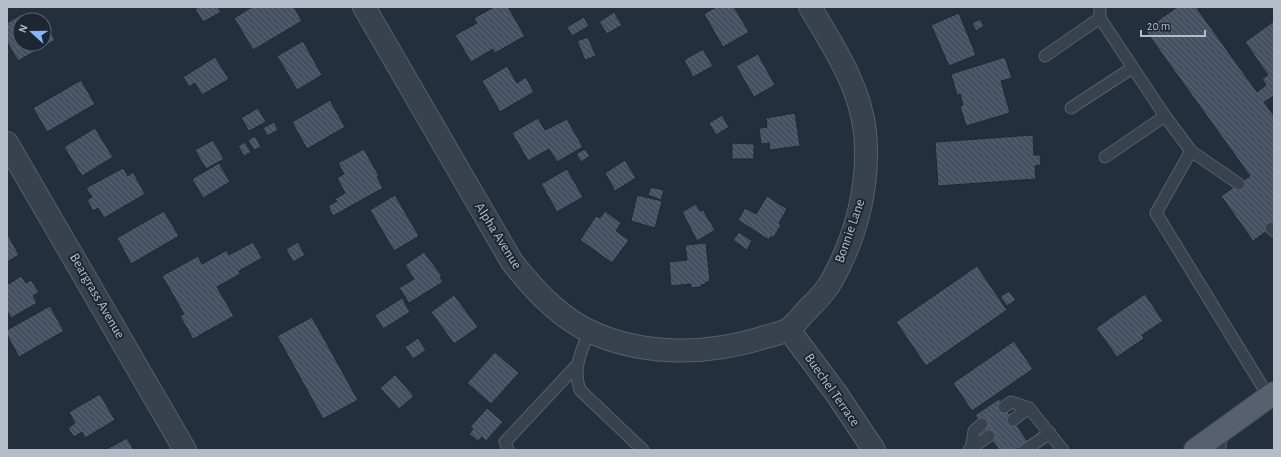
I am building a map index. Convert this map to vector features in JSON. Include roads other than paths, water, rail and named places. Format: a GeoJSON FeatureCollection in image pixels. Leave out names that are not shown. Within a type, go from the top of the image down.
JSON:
{"type":"FeatureCollection","features":[{"type":"Feature","properties":{"kind":"main road"},"geometry":{"type":"LineString","coordinates":[[1195,450],[1221,440],[1271,395]]}},
{"type":"Feature","properties":{"kind":"street","name":"Alpha Avenue"},"geometry":{"type":"LineString","coordinates":[[364,7],[512,262],[536,291],[563,315],[589,331],[622,343],[660,350],[688,350],[738,345],[788,330]]}},
{"type":"Feature","properties":{"kind":"street","name":"Bonnie Lane"},"geometry":{"type":"LineString","coordinates":[[788,330],[832,281],[860,211],[866,172],[864,132],[853,85],[833,45],[810,7]]}},
{"type":"Feature","properties":{"kind":"street","name":"Beargrass Avenue"},"geometry":{"type":"LineString","coordinates":[[7,143],[185,450]]}},
{"type":"Feature","properties":{"kind":"street","name":"Buechel Terrace"},"geometry":{"type":"LineString","coordinates":[[788,330],[836,393],[874,450]]}},
{"type":"Feature","properties":{"kind":"lane"},"geometry":{"type":"LineString","coordinates":[[1045,56],[1100,12],[1132,68],[1191,151],[1239,184]]}},
{"type":"Feature","properties":{"kind":"lane"},"geometry":{"type":"LineString","coordinates":[[1071,108],[1132,68]]}},
{"type":"Feature","properties":{"kind":"lane"},"geometry":{"type":"LineString","coordinates":[[1105,157],[1165,116]]}},
{"type":"Feature","properties":{"kind":"lane"},"geometry":{"type":"LineString","coordinates":[[1191,151],[1156,213],[1271,395]]}},
{"type":"Feature","properties":{"kind":"lane"},"geometry":{"type":"LineString","coordinates":[[589,331],[576,366],[576,379],[580,390],[643,450]]}},
{"type":"Feature","properties":{"kind":"lane"},"geometry":{"type":"LineString","coordinates":[[508,450],[505,442],[576,366]]}},
{"type":"Feature","properties":{"kind":"lane"},"geometry":{"type":"LineString","coordinates":[[1004,407],[1011,402],[1029,408],[1063,450]]}},
{"type":"Feature","properties":{"kind":"lane"},"geometry":{"type":"LineString","coordinates":[[1013,420],[1029,408]]}},
{"type":"Feature","properties":{"kind":"lane"},"geometry":{"type":"LineString","coordinates":[[970,450],[974,431],[982,424]]}},
{"type":"Feature","properties":{"kind":"lane"},"geometry":{"type":"LineString","coordinates":[[1025,450],[1050,433]]}},
{"type":"Feature","properties":{"kind":"lane"},"geometry":{"type":"LineString","coordinates":[[970,450],[990,436]]}}]}
